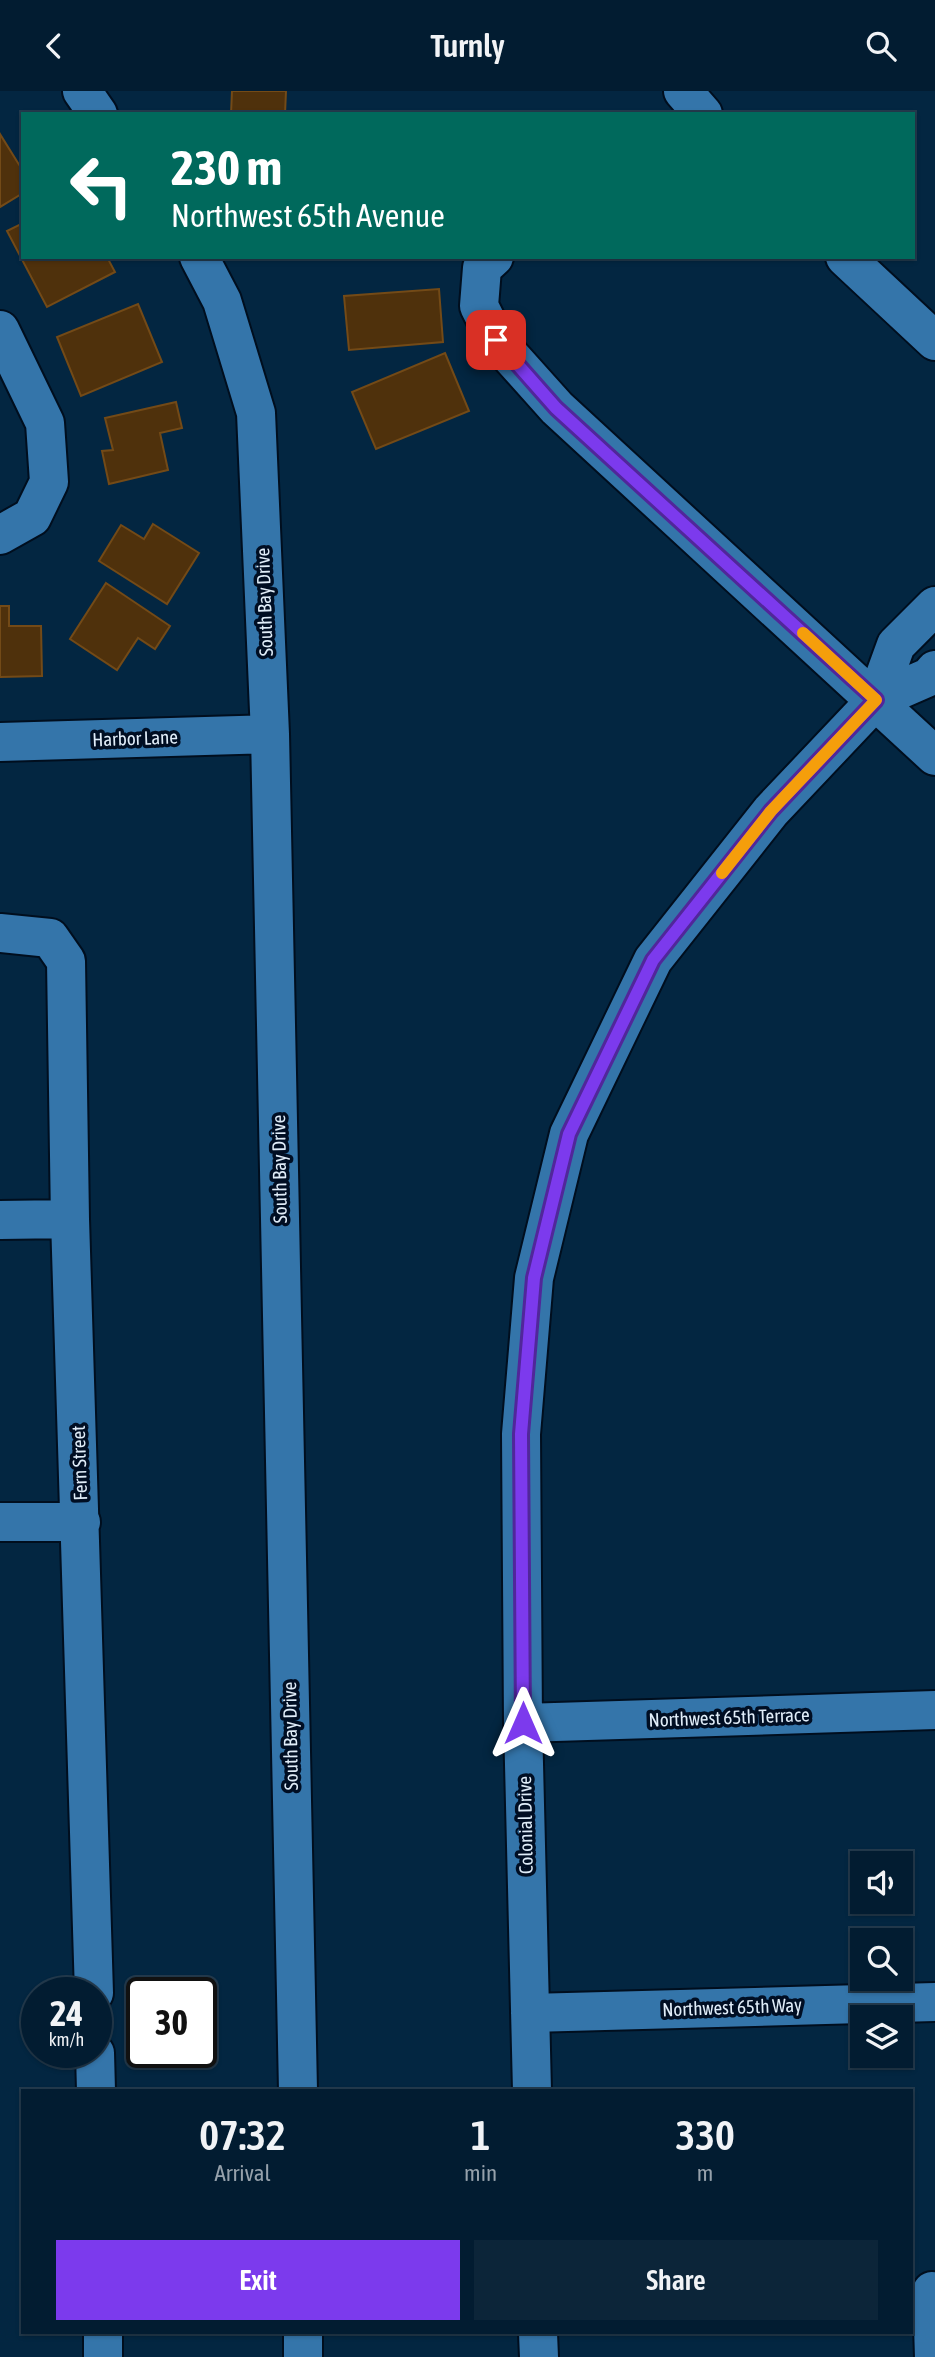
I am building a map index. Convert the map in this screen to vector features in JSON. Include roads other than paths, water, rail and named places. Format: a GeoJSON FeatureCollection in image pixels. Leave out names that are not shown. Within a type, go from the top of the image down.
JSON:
{"type":"FeatureCollection","features":[{"type":"Feature","properties":{"kind":"street"},"geometry":{"type":"LineString","coordinates":[[82,91],[97,112]]}},
{"type":"Feature","properties":{"kind":"street","name":"South Bay Drive"},"geometry":{"type":"LineString","coordinates":[[200,259],[222,301],[256,413],[270,734],[298,2089]]}},
{"type":"Feature","properties":{"kind":"street"},"geometry":{"type":"LineString","coordinates":[[492,259],[482,268],[479,306],[496,340],[556,408],[935,756]]}},
{"type":"Feature","properties":{"kind":"street"},"geometry":{"type":"LineString","coordinates":[[847,259],[935,341]]}},
{"type":"Feature","properties":{"kind":"street"},"geometry":{"type":"LineString","coordinates":[[0,330],[45,423],[50,482],[16,526]]}},
{"type":"Feature","properties":{"kind":"street","name":"Colonial Drive"},"geometry":{"type":"LineString","coordinates":[[876,700],[896,645],[935,605]]}},
{"type":"Feature","properties":{"kind":"street","name":"Colonial Drive"},"geometry":{"type":"LineString","coordinates":[[532,2089],[523,1723],[521,1434],[534,1278],[569,1134],[653,960],[771,811],[876,700],[929,677],[935,670]]}},
{"type":"Feature","properties":{"kind":"street","name":"Harbor Lane"},"geometry":{"type":"LineString","coordinates":[[0,742],[270,734]]}},
{"type":"Feature","properties":{"kind":"street","name":"Fern Street"},"geometry":{"type":"LineString","coordinates":[[0,933],[50,938],[66,961],[70,1219],[93,1977]]}},
{"type":"Feature","properties":{"kind":"street"},"geometry":{"type":"LineString","coordinates":[[0,1220],[70,1219]]}},
{"type":"Feature","properties":{"kind":"street"},"geometry":{"type":"LineString","coordinates":[[0,1522],[81,1522]]}},
{"type":"Feature","properties":{"kind":"street","name":"Northwest 65th Terrace"},"geometry":{"type":"LineString","coordinates":[[523,1723],[935,1710]]}},
{"type":"Feature","properties":{"kind":"street","name":"Northwest 65th Way"},"geometry":{"type":"LineString","coordinates":[[530,2013],[935,2002]]}},
{"type":"Feature","properties":{"kind":"street"},"geometry":{"type":"LineString","coordinates":[[95,2068],[96,2089]]}},
{"type":"Feature","properties":{"kind":"street"},"geometry":{"type":"LineString","coordinates":[[926,2291],[933,2357]]}},
{"type":"Feature","properties":{"kind":"street"},"geometry":{"type":"LineString","coordinates":[[103,2334],[103,2357]]}},
{"type":"Feature","properties":{"kind":"street"},"geometry":{"type":"LineString","coordinates":[[303,2334],[303,2357]]}},
{"type":"Feature","properties":{"kind":"street"},"geometry":{"type":"LineString","coordinates":[[538,2334],[539,2357]]}}]}
